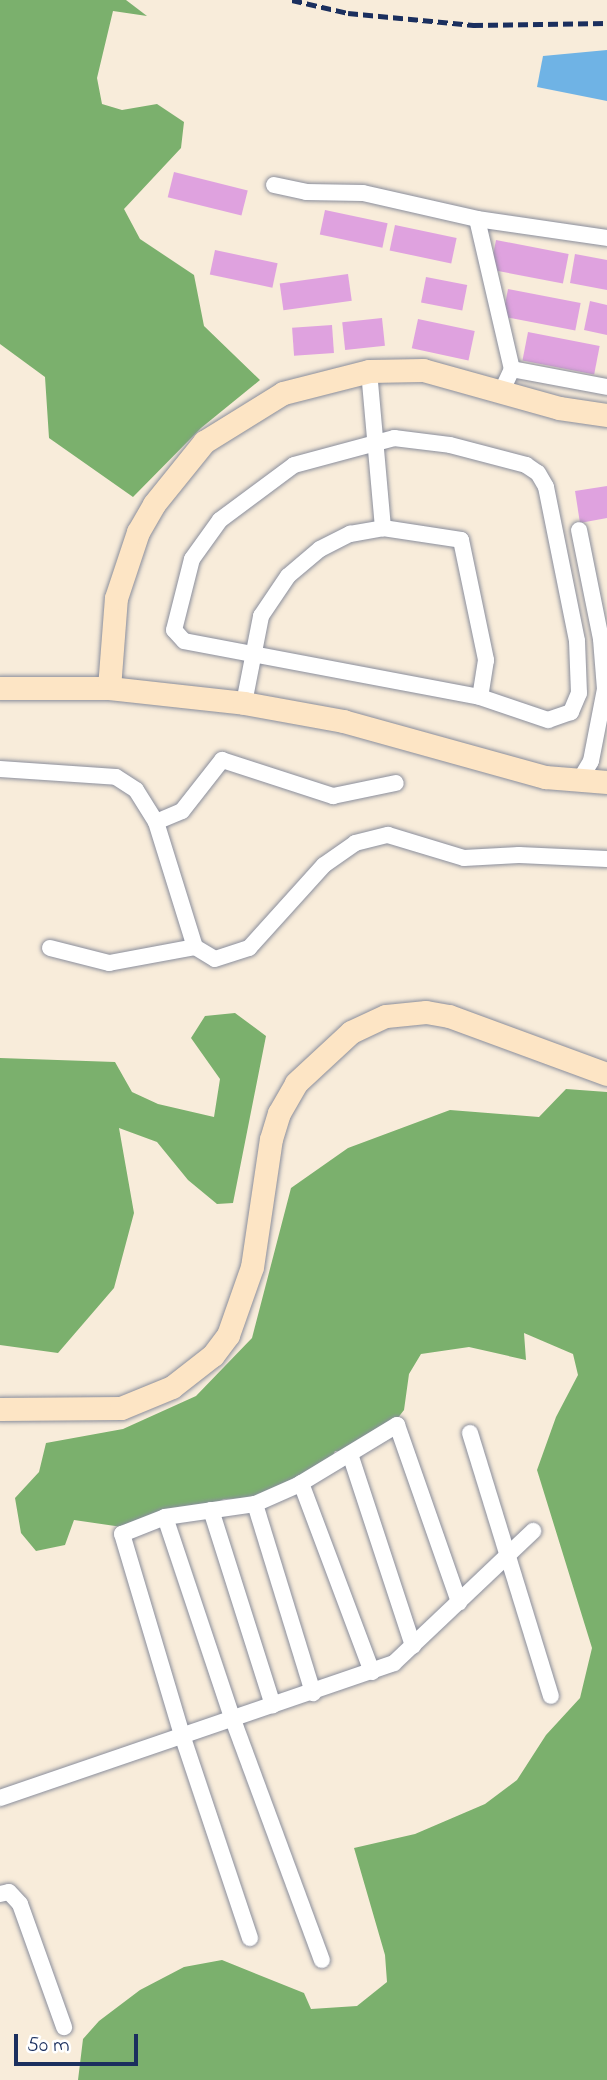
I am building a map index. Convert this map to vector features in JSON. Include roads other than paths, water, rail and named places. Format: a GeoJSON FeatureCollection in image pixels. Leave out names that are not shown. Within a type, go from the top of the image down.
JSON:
{"type":"FeatureCollection","features":[{"type":"Feature","properties":{"kind":"street"},"geometry":{"type":"LineString","coordinates":[[274,185],[306,192],[363,193],[477,219],[607,238]]}},
{"type":"Feature","properties":{"kind":"street"},"geometry":{"type":"LineString","coordinates":[[477,219],[512,369],[502,390]]}},
{"type":"Feature","properties":{"kind":"street"},"geometry":{"type":"LineString","coordinates":[[512,369],[607,387]]}},
{"type":"Feature","properties":{"kind":"street"},"geometry":{"type":"LineString","coordinates":[[109,688],[116,598],[125,566],[154,504],[204,442],[283,393],[369,371],[423,370],[559,408],[607,415]]}},
{"type":"Feature","properties":{"kind":"street"},"geometry":{"type":"LineString","coordinates":[[369,371],[383,528]]}},
{"type":"Feature","properties":{"kind":"street"},"geometry":{"type":"LineString","coordinates":[[376,440],[450,445],[526,465],[538,473],[546,487],[577,641],[579,693],[570,712],[548,720],[480,697],[253,650],[184,641],[174,630],[192,559],[220,520],[294,465],[376,440]]}},
{"type":"Feature","properties":{"kind":"street"},"geometry":{"type":"LineString","coordinates":[[244,703],[261,617],[288,576],[320,549],[351,534],[383,528],[461,540],[486,660],[480,697]]}},
{"type":"Feature","properties":{"kind":"street"},"geometry":{"type":"LineString","coordinates":[[579,530],[601,639],[605,689],[592,767]]}},
{"type":"Feature","properties":{"kind":"street"},"geometry":{"type":"LineString","coordinates":[[0,688],[109,688],[244,703],[344,721],[509,769],[592,767],[607,782]]}},
{"type":"Feature","properties":{"kind":"street"},"geometry":{"type":"LineString","coordinates":[[156,822],[182,811],[222,760],[333,796],[396,783]]}},
{"type":"Feature","properties":{"kind":"street"},"geometry":{"type":"LineString","coordinates":[[0,769],[116,777],[136,790],[156,822],[195,947]]}},
{"type":"Feature","properties":{"kind":"street"},"geometry":{"type":"LineString","coordinates":[[50,948],[109,963],[195,947],[215,958],[249,948],[324,865],[355,843],[388,835],[464,858],[519,855],[607,859]]}},
{"type":"Feature","properties":{"kind":"street"},"geometry":{"type":"LineString","coordinates":[[0,1409],[121,1408],[172,1387],[213,1355],[228,1335],[253,1267],[260,1198],[279,1113],[296,1083],[351,1032],[386,1016],[426,1012],[449,1016],[607,1074]]}},
{"type":"Feature","properties":{"kind":"street"},"geometry":{"type":"LineString","coordinates":[[250,1938],[182,1735],[122,1534],[165,1517],[255,1504],[301,1483],[397,1425],[459,1602]]}},
{"type":"Feature","properties":{"kind":"street"},"geometry":{"type":"LineString","coordinates":[[470,1433],[506,1558],[551,1696]]}},
{"type":"Feature","properties":{"kind":"street"},"geometry":{"type":"LineString","coordinates":[[351,1454],[413,1646]]}},
{"type":"Feature","properties":{"kind":"street"},"geometry":{"type":"LineString","coordinates":[[301,1483],[372,1672]]}},
{"type":"Feature","properties":{"kind":"street"},"geometry":{"type":"LineString","coordinates":[[255,1504],[313,1693]]}},
{"type":"Feature","properties":{"kind":"street"},"geometry":{"type":"LineString","coordinates":[[211,1510],[274,1705]]}},
{"type":"Feature","properties":{"kind":"street"},"geometry":{"type":"LineString","coordinates":[[165,1517],[232,1717],[322,1960]]}},
{"type":"Feature","properties":{"kind":"street"},"geometry":{"type":"LineString","coordinates":[[0,1798],[394,1664],[533,1531]]}},
{"type":"Feature","properties":{"kind":"street"},"geometry":{"type":"LineString","coordinates":[[0,1894],[9,1892],[20,1903],[64,2027]]}},
{"type":"Feature","properties":{"kind":"water"},"geometry":{"type":"Polygon","coordinates":[[[607,50],[607,101],[537,87],[543,56],[607,50]]]}},
{"type":"Feature","properties":{"kind":"railway"},"geometry":{"type":"LineString","coordinates":[[292,0],[348,13],[473,25],[607,23]]}}]}
